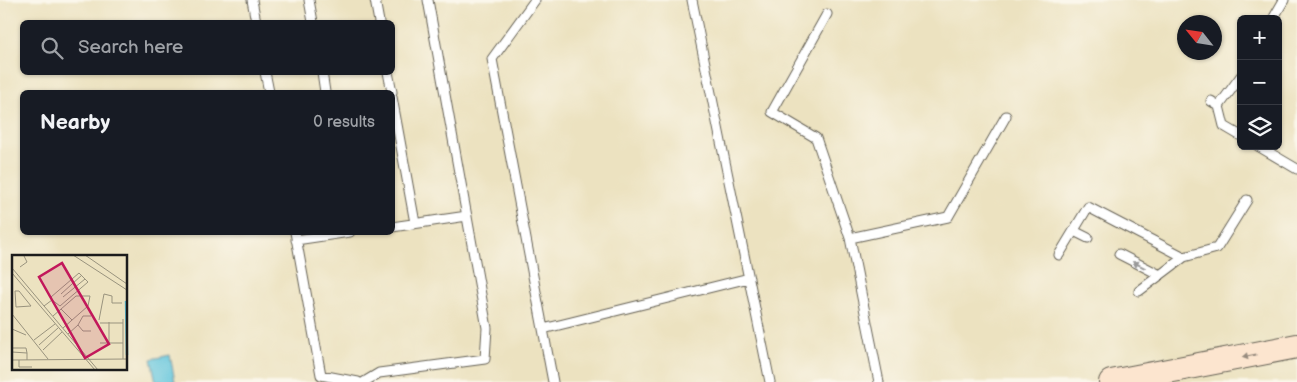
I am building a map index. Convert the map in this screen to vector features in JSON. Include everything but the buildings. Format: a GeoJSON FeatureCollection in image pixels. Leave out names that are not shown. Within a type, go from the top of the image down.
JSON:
{"type":"FeatureCollection","features":[{"type":"Feature","properties":{"kind":"main road"},"geometry":{"type":"LineString","coordinates":[[1111,382],[1297,346]]}},
{"type":"Feature","properties":{"kind":"lane"},"geometry":{"type":"LineString","coordinates":[[252,0],[256,20]]}},
{"type":"Feature","properties":{"kind":"lane"},"geometry":{"type":"LineString","coordinates":[[309,0],[313,20]]}},
{"type":"Feature","properties":{"kind":"lane"},"geometry":{"type":"LineString","coordinates":[[375,0],[379,20]]}},
{"type":"Feature","properties":{"kind":"lane"},"geometry":{"type":"LineString","coordinates":[[364,382],[379,373],[485,359],[487,328],[428,0]]}},
{"type":"Feature","properties":{"kind":"lane"},"geometry":{"type":"LineString","coordinates":[[535,0],[492,59],[553,382]]}},
{"type":"Feature","properties":{"kind":"lane"},"geometry":{"type":"LineString","coordinates":[[692,0],[770,382]]}},
{"type":"Feature","properties":{"kind":"lane"},"geometry":{"type":"LineString","coordinates":[[1275,15],[1284,0]]}},
{"type":"Feature","properties":{"kind":"lane"},"geometry":{"type":"LineString","coordinates":[[827,14],[772,112],[816,138],[850,238],[879,382]]}},
{"type":"Feature","properties":{"kind":"lane"},"geometry":{"type":"LineString","coordinates":[[266,75],[269,90]]}},
{"type":"Feature","properties":{"kind":"lane"},"geometry":{"type":"LineString","coordinates":[[322,75],[325,90]]}},
{"type":"Feature","properties":{"kind":"lane"},"geometry":{"type":"LineString","coordinates":[[389,75],[392,90]]}},
{"type":"Feature","properties":{"kind":"lane"},"geometry":{"type":"LineString","coordinates":[[1237,80],[1215,103],[1224,126],[1237,134]]}},
{"type":"Feature","properties":{"kind":"lane"},"geometry":{"type":"LineString","coordinates":[[395,113],[415,223]]}},
{"type":"Feature","properties":{"kind":"lane"},"geometry":{"type":"LineString","coordinates":[[850,238],[948,217],[1006,116]]}},
{"type":"Feature","properties":{"kind":"lane"},"geometry":{"type":"LineString","coordinates":[[1265,150],[1297,169]]}},
{"type":"Feature","properties":{"kind":"lane"},"geometry":{"type":"LineString","coordinates":[[1139,291],[1184,256],[1217,248],[1246,200]]}},
{"type":"Feature","properties":{"kind":"lane"},"geometry":{"type":"LineString","coordinates":[[1060,255],[1088,207],[1184,256]]}},
{"type":"Feature","properties":{"kind":"lane"},"geometry":{"type":"LineString","coordinates":[[395,226],[467,216]]}},
{"type":"Feature","properties":{"kind":"lane"},"geometry":{"type":"LineString","coordinates":[[1074,231],[1088,238]]}},
{"type":"Feature","properties":{"kind":"lane"},"geometry":{"type":"LineString","coordinates":[[309,235],[295,236],[320,375],[358,382]]}},
{"type":"Feature","properties":{"kind":"lane"},"geometry":{"type":"LineString","coordinates":[[1119,254],[1160,275]]}},
{"type":"Feature","properties":{"kind":"lane"},"geometry":{"type":"LineString","coordinates":[[543,329],[749,278]]}},
{"type":"Feature","properties":{"kind":"water"},"geometry":{"type":"Polygon","coordinates":[[[170,355],[175,381],[156,382],[151,359],[170,355]]]}}]}
